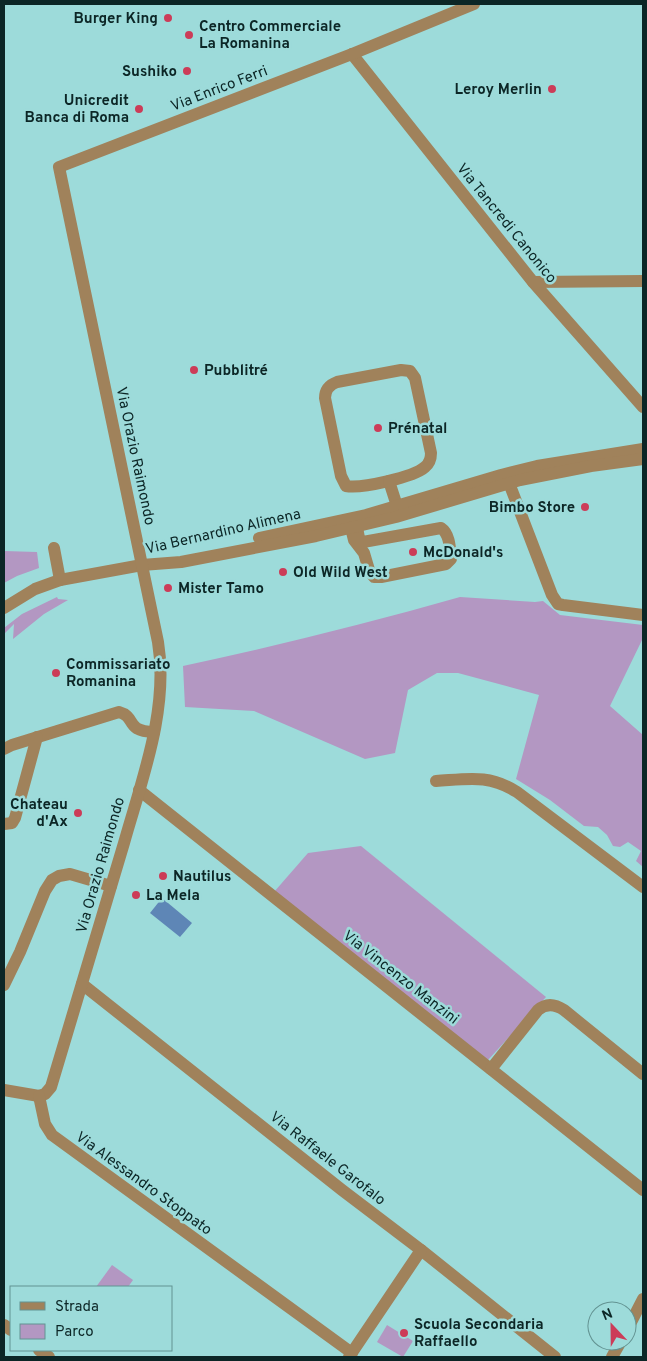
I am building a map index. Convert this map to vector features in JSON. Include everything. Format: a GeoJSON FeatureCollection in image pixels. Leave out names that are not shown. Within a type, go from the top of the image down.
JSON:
{"type":"FeatureCollection","features":[{"type":"Feature","properties":{"kind":"street","name":"Via Enrico Ferri"},"geometry":{"type":"LineString","coordinates":[[59,167],[352,54],[474,4]]}},
{"type":"Feature","properties":{"kind":"street","name":"Via Tancredi Canonico"},"geometry":{"type":"LineString","coordinates":[[352,54],[533,282],[643,407]]}},
{"type":"Feature","properties":{"kind":"street","name":"Via Orazio Raimondo"},"geometry":{"type":"LineString","coordinates":[[59,167],[160,653],[159,698],[154,732],[139,790],[82,984]]}},
{"type":"Feature","properties":{"kind":"street"},"geometry":{"type":"LineString","coordinates":[[533,282],[643,281]]}},
{"type":"Feature","properties":{"kind":"street"},"geometry":{"type":"LineString","coordinates":[[408,370],[416,378],[431,456],[428,464],[422,469],[389,481],[357,487],[344,484],[325,395],[328,388],[336,382],[408,370]]}},
{"type":"Feature","properties":{"kind":"street","name":"Via Bernardino Alimena"},"geometry":{"type":"LineString","coordinates":[[142,565],[180,554],[336,523],[537,466],[643,449]]}},
{"type":"Feature","properties":{"kind":"street","name":"Via Bernardino Alimena"},"geometry":{"type":"LineString","coordinates":[[142,565],[188,561],[354,527],[428,508],[508,483],[559,471],[643,459]]}},
{"type":"Feature","properties":{"kind":"street"},"geometry":{"type":"LineString","coordinates":[[389,481],[397,506]]}},
{"type":"Feature","properties":{"kind":"street"},"geometry":{"type":"LineString","coordinates":[[508,483],[545,579],[556,602],[563,605],[643,615]]}},
{"type":"Feature","properties":{"kind":"street"},"geometry":{"type":"LineString","coordinates":[[354,527],[363,542],[441,528],[444,529],[448,537],[451,559],[446,564],[381,578],[374,577],[370,573],[364,553],[354,540],[354,527]]}},
{"type":"Feature","properties":{"kind":"street"},"geometry":{"type":"LineString","coordinates":[[54,548],[60,580]]}},
{"type":"Feature","properties":{"kind":"street"},"geometry":{"type":"LineString","coordinates":[[4,607],[35,589],[60,580],[142,565]]}},
{"type":"Feature","properties":{"kind":"street"},"geometry":{"type":"LineString","coordinates":[[4,749],[12,744],[119,712],[126,716],[133,727],[138,730],[154,732]]}},
{"type":"Feature","properties":{"kind":"street"},"geometry":{"type":"LineString","coordinates":[[4,824],[12,823],[15,818],[37,737]]}},
{"type":"Feature","properties":{"kind":"street"},"geometry":{"type":"LineString","coordinates":[[436,781],[485,779],[505,784],[643,888]]}},
{"type":"Feature","properties":{"kind":"street","name":"Via Vincenzo Manzini"},"geometry":{"type":"LineString","coordinates":[[139,790],[643,1190]]}},
{"type":"Feature","properties":{"kind":"street"},"geometry":{"type":"LineString","coordinates":[[4,985],[20,952],[44,891],[52,880],[59,876],[70,874],[111,886]]}},
{"type":"Feature","properties":{"kind":"street"},"geometry":{"type":"LineString","coordinates":[[4,1090],[39,1096],[45,1094],[51,1087],[82,984]]}},
{"type":"Feature","properties":{"kind":"street","name":"Via Raffaele Garofalo"},"geometry":{"type":"LineString","coordinates":[[82,984],[555,1357]]}},
{"type":"Feature","properties":{"kind":"street"},"geometry":{"type":"LineString","coordinates":[[491,1070],[538,1010],[543,1006],[550,1005],[564,1010],[643,1074]]}},
{"type":"Feature","properties":{"kind":"street","name":"Via Alessandro Stoppato"},"geometry":{"type":"LineString","coordinates":[[39,1096],[47,1129],[58,1140],[351,1355],[421,1250]]}},
{"type":"Feature","properties":{"kind":"street"},"geometry":{"type":"LineString","coordinates":[[637,1311],[643,1299]]}},
{"type":"Feature","properties":{"kind":"green space"},"geometry":{"type":"Polygon","coordinates":[[[4,551],[37,552],[39,568],[4,583],[4,551]]]}},
{"type":"Feature","properties":{"kind":"green space"},"geometry":{"type":"Polygon","coordinates":[[[57,597],[58,599],[68,600],[44,614],[13,639],[14,624],[4,634],[4,628],[22,614],[57,597]]]}},
{"type":"Feature","properties":{"kind":"green space"},"geometry":{"type":"Polygon","coordinates":[[[460,597],[543,601],[560,615],[643,625],[643,638],[610,706],[643,735],[643,867],[636,861],[641,851],[628,842],[620,847],[613,846],[607,835],[598,827],[584,826],[550,800],[516,779],[539,695],[458,673],[437,673],[408,690],[395,753],[365,759],[254,711],[185,707],[183,666],[322,634],[460,597]]]}},
{"type":"Feature","properties":{"kind":"green space"},"geometry":{"type":"Polygon","coordinates":[[[361,846],[546,997],[488,1060],[274,892],[308,853],[361,846]]]}},
{"type":"Feature","properties":{"kind":"green space"},"geometry":{"type":"Polygon","coordinates":[[[112,1265],[133,1280],[129,1286],[97,1286],[112,1265]]]}},
{"type":"Feature","properties":{"kind":"green space"},"geometry":{"type":"Polygon","coordinates":[[[387,1325],[413,1341],[403,1357],[377,1342],[387,1325]]]}},
{"type":"Feature","properties":{"kind":"water"},"geometry":{"type":"Polygon","coordinates":[[[162,898],[192,923],[180,937],[150,913],[162,898]]]}},
{"type":"Feature","properties":{"kind":"place","name":"Burger King"},"geometry":{"type":"Point","coordinates":[168,18]}},
{"type":"Feature","properties":{"kind":"place","name":"Centro Commerciale La Romanina"},"geometry":{"type":"Point","coordinates":[189,35]}},
{"type":"Feature","properties":{"kind":"place","name":"Sushiko"},"geometry":{"type":"Point","coordinates":[187,71]}},
{"type":"Feature","properties":{"kind":"place","name":"Leroy Merlin"},"geometry":{"type":"Point","coordinates":[552,89]}},
{"type":"Feature","properties":{"kind":"place","name":"Unicredit Banca di Roma"},"geometry":{"type":"Point","coordinates":[139,109]}},
{"type":"Feature","properties":{"kind":"place","name":"Pubblitré"},"geometry":{"type":"Point","coordinates":[194,370]}},
{"type":"Feature","properties":{"kind":"place","name":"Prénatal"},"geometry":{"type":"Point","coordinates":[378,428]}},
{"type":"Feature","properties":{"kind":"place","name":"Bimbo Store"},"geometry":{"type":"Point","coordinates":[585,507]}},
{"type":"Feature","properties":{"kind":"place","name":"McDonald's"},"geometry":{"type":"Point","coordinates":[413,552]}},
{"type":"Feature","properties":{"kind":"place","name":"Old Wild West"},"geometry":{"type":"Point","coordinates":[283,572]}},
{"type":"Feature","properties":{"kind":"place","name":"Mister Tamo"},"geometry":{"type":"Point","coordinates":[168,588]}},
{"type":"Feature","properties":{"kind":"place","name":"Commissariato Romanina"},"geometry":{"type":"Point","coordinates":[56,673]}},
{"type":"Feature","properties":{"kind":"place","name":"Chateau d'Ax"},"geometry":{"type":"Point","coordinates":[78,813]}},
{"type":"Feature","properties":{"kind":"place","name":"Nautilus"},"geometry":{"type":"Point","coordinates":[163,876]}},
{"type":"Feature","properties":{"kind":"place","name":"La Mela"},"geometry":{"type":"Point","coordinates":[136,895]}},
{"type":"Feature","properties":{"kind":"place","name":"Scuola Secondaria Raffaello"},"geometry":{"type":"Point","coordinates":[404,1333]}}]}
